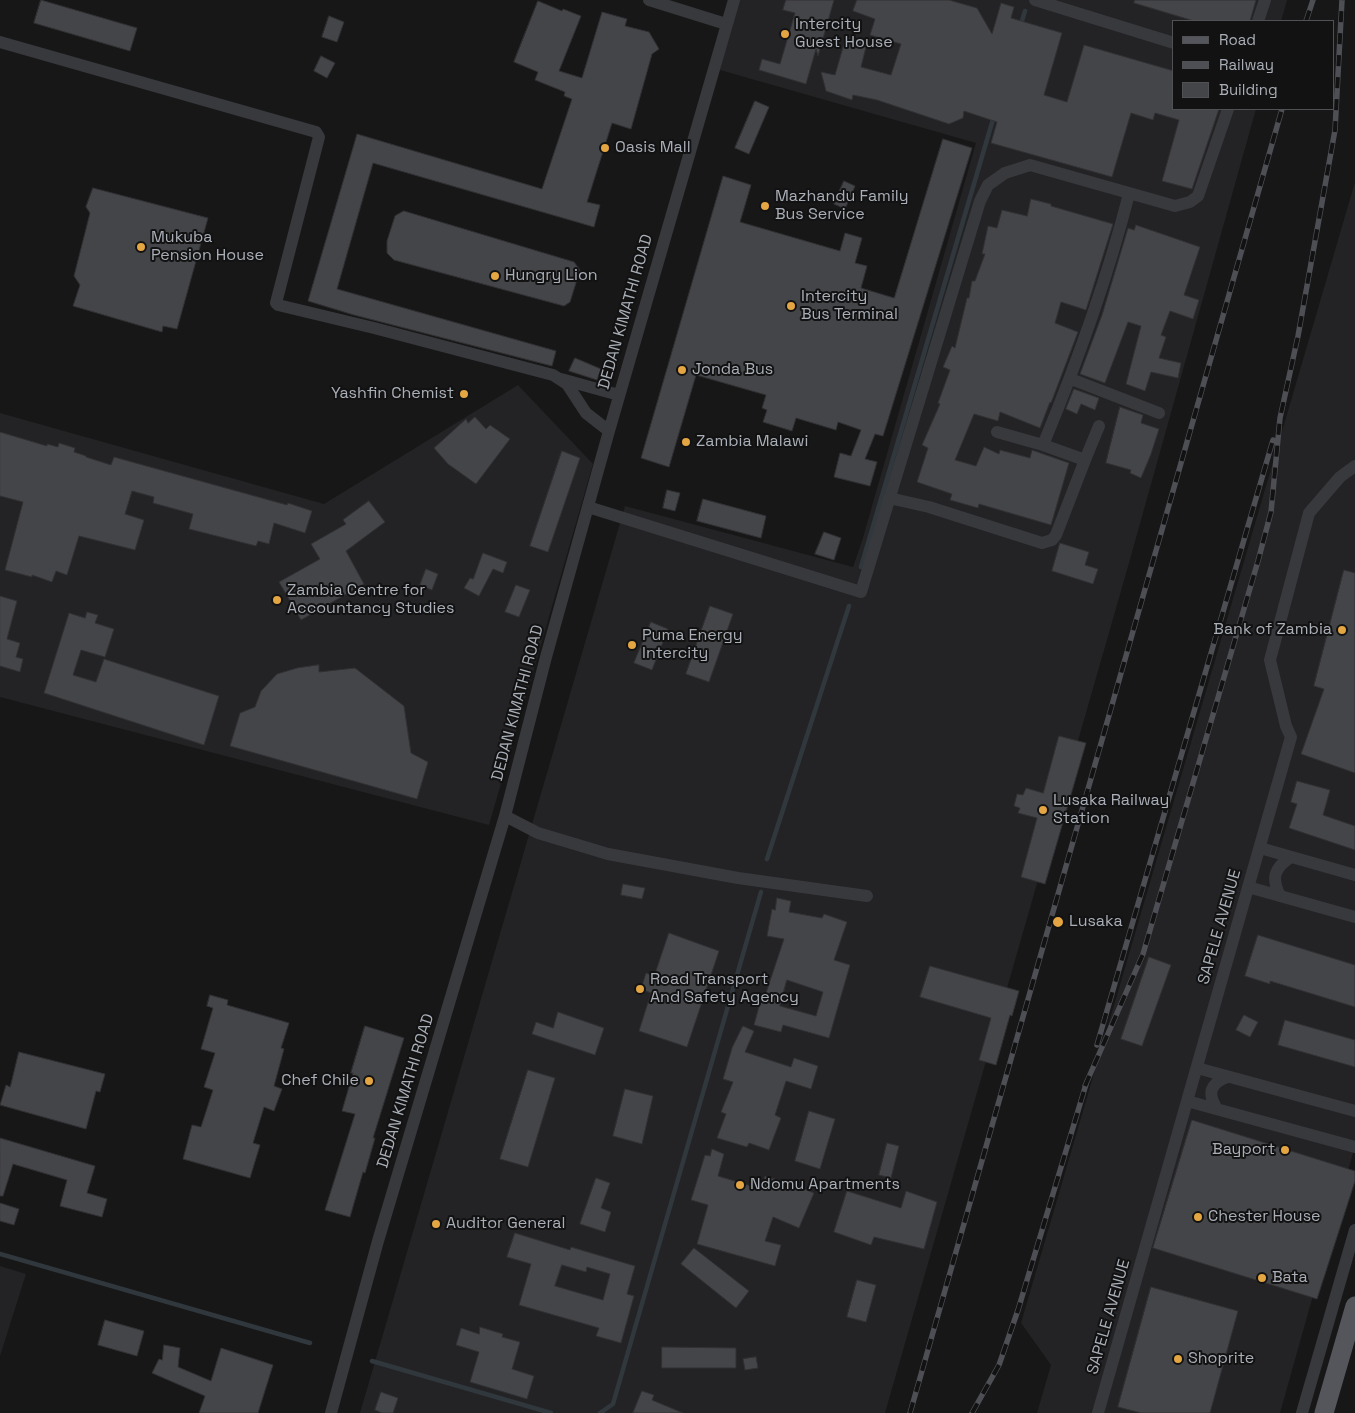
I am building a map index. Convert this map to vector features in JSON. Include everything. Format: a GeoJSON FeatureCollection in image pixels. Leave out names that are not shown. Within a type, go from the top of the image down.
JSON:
{"type":"FeatureCollection","features":[{"type":"Feature","properties":{"kind":"main road"},"geometry":{"type":"LineString","coordinates":[[1324,1413],[1355,1306]]}},
{"type":"Feature","properties":{"kind":"street"},"geometry":{"type":"LineString","coordinates":[[649,0],[726,24]]}},
{"type":"Feature","properties":{"kind":"street","name":"DEDAN KIMATHI ROAD"},"geometry":{"type":"LineString","coordinates":[[331,1413],[378,1241],[505,816],[546,657],[619,395],[734,0]]}},
{"type":"Feature","properties":{"kind":"street"},"geometry":{"type":"LineString","coordinates":[[1035,0],[1172,42]]}},
{"type":"Feature","properties":{"kind":"street"},"geometry":{"type":"LineString","coordinates":[[1258,20],[1265,0]]}},
{"type":"Feature","properties":{"kind":"street"},"geometry":{"type":"LineString","coordinates":[[0,42],[316,132],[319,137],[276,303],[278,305],[374,328],[619,395]]}},
{"type":"Feature","properties":{"kind":"street"},"geometry":{"type":"LineString","coordinates":[[588,507],[861,592],[980,201],[988,185],[1005,173],[1030,165],[1175,206],[1190,202],[1198,196],[1228,110]]}},
{"type":"Feature","properties":{"kind":"street"},"geometry":{"type":"LineString","coordinates":[[1044,445],[1071,379],[1098,301],[1128,194]]}},
{"type":"Feature","properties":{"kind":"street"},"geometry":{"type":"LineString","coordinates":[[562,379],[568,384],[586,413],[609,431]]}},
{"type":"Feature","properties":{"kind":"street"},"geometry":{"type":"LineString","coordinates":[[1071,379],[1159,413]]}},
{"type":"Feature","properties":{"kind":"street"},"geometry":{"type":"LineString","coordinates":[[889,498],[929,507],[1042,543],[1052,540],[1056,536],[1084,460],[1099,426]]}},
{"type":"Feature","properties":{"kind":"street"},"geometry":{"type":"LineString","coordinates":[[997,432],[1044,445],[1084,460]]}},
{"type":"Feature","properties":{"kind":"street","name":"SAPELE AVENUE"},"geometry":{"type":"LineString","coordinates":[[1098,1413],[1291,737],[1286,726],[1270,660],[1309,512],[1340,478],[1355,466]]}},
{"type":"Feature","properties":{"kind":"street"},"geometry":{"type":"LineString","coordinates":[[505,816],[538,833],[608,854],[738,878],[866,896]]}},
{"type":"Feature","properties":{"kind":"street"},"geometry":{"type":"LineString","coordinates":[[1260,848],[1355,875]]}},
{"type":"Feature","properties":{"kind":"street"},"geometry":{"type":"LineString","coordinates":[[1280,896],[1275,886],[1275,874],[1281,863],[1291,857]]}},
{"type":"Feature","properties":{"kind":"street"},"geometry":{"type":"LineString","coordinates":[[1248,887],[1355,917]]}},
{"type":"Feature","properties":{"kind":"street"},"geometry":{"type":"LineString","coordinates":[[1197,1068],[1355,1111]]}},
{"type":"Feature","properties":{"kind":"street"},"geometry":{"type":"LineString","coordinates":[[1217,1109],[1211,1100],[1211,1089],[1217,1081],[1227,1077]]}},
{"type":"Feature","properties":{"kind":"street"},"geometry":{"type":"LineString","coordinates":[[1187,1101],[1355,1147]]}},
{"type":"Feature","properties":{"kind":"street"},"geometry":{"type":"LineString","coordinates":[[1302,1413],[1352,1250],[1355,1230]]}},
{"type":"Feature","properties":{"kind":"street"},"geometry":{"type":"LineString","coordinates":[[1308,1392],[1318,1413]]}},
{"type":"Feature","properties":{"kind":"shaded area"},"geometry":{"type":"Polygon","coordinates":[[[730,0],[1287,0],[1281,20],[1172,20],[1172,110],[1256,110],[1127,570],[885,1413],[360,1413],[625,506],[853,567],[976,143],[713,68],[730,0]]]}},
{"type":"Feature","properties":{"kind":"shaded area"},"geometry":{"type":"Polygon","coordinates":[[[1355,182],[1355,1146],[1280,1413],[1037,1413],[1051,1365],[1021,1323],[1355,182]]]}},
{"type":"Feature","properties":{"kind":"shaded area","name":"Zambia Centre for Accountancy Studies"},"geometry":{"type":"Polygon","coordinates":[[[518,385],[593,464],[489,825],[0,697],[0,413],[324,504],[518,385]]]}},
{"type":"Feature","properties":{"kind":"shaded area"},"geometry":{"type":"Polygon","coordinates":[[[0,1266],[26,1274],[0,1356],[0,1266]]]}},
{"type":"Feature","properties":{"kind":"building"},"geometry":{"type":"Polygon","coordinates":[[[41,0],[137,28],[130,51],[34,23],[41,0]]]}},
{"type":"Feature","properties":{"kind":"building"},"geometry":{"type":"Polygon","coordinates":[[[786,0],[834,0],[818,56],[816,49],[806,84],[759,70],[762,59],[780,64],[795,13],[783,10],[786,0]]]}},
{"type":"Feature","properties":{"kind":"building"},"geometry":{"type":"Polygon","coordinates":[[[857,0],[949,0],[977,8],[992,34],[1001,3],[1014,7],[1011,18],[1062,33],[1044,95],[1067,102],[1084,45],[1172,70],[1172,110],[1219,110],[1192,189],[1162,181],[1179,120],[1155,113],[1153,120],[1131,113],[1112,177],[991,143],[997,122],[964,111],[963,118],[949,124],[877,100],[853,95],[852,100],[826,91],[821,72],[835,75],[846,37],[867,43],[861,67],[891,75],[901,44],[870,35],[875,19],[853,11],[857,0]]]}},
{"type":"Feature","properties":{"kind":"building"},"geometry":{"type":"Polygon","coordinates":[[[1135,0],[1256,0],[1250,20],[1191,20],[1134,3],[1135,0]]]}},
{"type":"Feature","properties":{"kind":"building"},"geometry":{"type":"Polygon","coordinates":[[[538,1],[562,11],[563,9],[581,16],[559,71],[582,78],[602,12],[627,19],[625,26],[649,32],[659,49],[652,54],[631,129],[612,123],[587,202],[600,205],[594,227],[373,163],[337,289],[556,351],[552,366],[354,315],[308,301],[357,134],[542,189],[572,99],[564,96],[565,92],[535,80],[538,72],[514,62],[538,1]]]}},
{"type":"Feature","properties":{"kind":"building"},"geometry":{"type":"Polygon","coordinates":[[[329,16],[344,22],[337,42],[322,37],[329,16]]]}},
{"type":"Feature","properties":{"kind":"building"},"geometry":{"type":"Polygon","coordinates":[[[321,56],[335,63],[327,78],[314,71],[321,56]]]}},
{"type":"Feature","properties":{"kind":"building"},"geometry":{"type":"Polygon","coordinates":[[[755,101],[769,107],[749,154],[735,148],[755,101]]]}},
{"type":"Feature","properties":{"kind":"building"},"geometry":{"type":"Polygon","coordinates":[[[943,139],[972,148],[883,436],[875,434],[865,459],[877,462],[870,486],[834,477],[840,453],[851,456],[861,430],[838,422],[836,430],[796,418],[792,431],[763,422],[767,410],[762,408],[766,395],[696,375],[669,467],[641,458],[723,176],[751,185],[740,222],[840,251],[845,233],[862,238],[855,263],[867,266],[861,288],[894,298],[943,139]]]}},
{"type":"Feature","properties":{"kind":"building"},"geometry":{"type":"Polygon","coordinates":[[[844,181],[855,186],[845,209],[834,204],[844,181]]]}},
{"type":"Feature","properties":{"kind":"building","name":"Mukuba Pension House"},"geometry":{"type":"Polygon","coordinates":[[[93,188],[208,218],[177,329],[163,326],[162,332],[73,306],[80,285],[74,276],[90,213],[86,207],[93,188]]]}},
{"type":"Feature","properties":{"kind":"building"},"geometry":{"type":"Polygon","coordinates":[[[1031,199],[1113,224],[1086,310],[1061,302],[1055,323],[1078,332],[1040,428],[1000,412],[998,421],[974,414],[955,460],[976,466],[984,447],[999,454],[1000,450],[1030,458],[1032,450],[1069,463],[1051,525],[979,504],[978,508],[950,500],[952,494],[917,482],[928,448],[922,445],[940,404],[938,403],[950,370],[943,367],[952,346],[955,348],[972,281],[975,281],[985,254],[982,254],[988,226],[997,228],[1002,210],[1027,216],[1031,199]]]}},
{"type":"Feature","properties":{"kind":"building"},"geometry":{"type":"Polygon","coordinates":[[[404,211],[574,262],[580,270],[570,302],[564,306],[394,260],[387,253],[387,241],[395,216],[404,211]]]}},
{"type":"Feature","properties":{"kind":"building"},"geometry":{"type":"Polygon","coordinates":[[[1136,225],[1200,247],[1184,295],[1199,300],[1193,319],[1170,311],[1161,335],[1166,337],[1159,358],[1181,363],[1178,378],[1151,372],[1145,391],[1126,384],[1141,326],[1128,322],[1105,383],[1080,374],[1102,315],[1128,228],[1134,230],[1136,225]]]}},
{"type":"Feature","properties":{"kind":"building"},"geometry":{"type":"Polygon","coordinates":[[[575,358],[601,369],[597,380],[569,371],[575,358]]]}},
{"type":"Feature","properties":{"kind":"building"},"geometry":{"type":"Polygon","coordinates":[[[1074,389],[1099,398],[1095,410],[1081,404],[1077,414],[1066,409],[1074,389]]]}},
{"type":"Feature","properties":{"kind":"building"},"geometry":{"type":"Polygon","coordinates":[[[1120,407],[1143,415],[1141,423],[1159,429],[1141,478],[1130,473],[1131,470],[1106,463],[1120,407]]]}},
{"type":"Feature","properties":{"kind":"building"},"geometry":{"type":"Polygon","coordinates":[[[475,417],[486,429],[490,425],[510,439],[476,484],[448,464],[434,448],[466,419],[468,423],[475,417]]]}},
{"type":"Feature","properties":{"kind":"building"},"geometry":{"type":"Polygon","coordinates":[[[0,432],[47,446],[47,444],[58,447],[59,443],[75,448],[74,452],[111,465],[114,457],[312,511],[305,533],[274,523],[269,544],[258,541],[256,546],[189,529],[193,514],[153,503],[154,497],[132,491],[125,514],[144,520],[135,550],[79,536],[67,575],[56,571],[52,582],[32,575],[32,577],[5,570],[23,502],[0,496],[0,432]]]}},
{"type":"Feature","properties":{"kind":"building"},"geometry":{"type":"Polygon","coordinates":[[[562,451],[580,458],[548,552],[530,546],[562,451]]]}},
{"type":"Feature","properties":{"kind":"building"},"geometry":{"type":"Polygon","coordinates":[[[667,490],[680,493],[675,511],[663,508],[667,490]]]}},
{"type":"Feature","properties":{"kind":"building"},"geometry":{"type":"Polygon","coordinates":[[[703,499],[766,516],[761,538],[697,521],[703,499]]]}},
{"type":"Feature","properties":{"kind":"building"},"geometry":{"type":"Polygon","coordinates":[[[369,501],[385,522],[346,551],[364,584],[301,620],[279,582],[320,559],[311,544],[346,524],[343,520],[369,501]]]}},
{"type":"Feature","properties":{"kind":"building"},"geometry":{"type":"Polygon","coordinates":[[[824,532],[841,538],[834,560],[815,554],[824,532]]]}},
{"type":"Feature","properties":{"kind":"building"},"geometry":{"type":"Polygon","coordinates":[[[1060,543],[1089,552],[1085,565],[1098,569],[1093,584],[1052,571],[1060,543]]]}},
{"type":"Feature","properties":{"kind":"building"},"geometry":{"type":"Polygon","coordinates":[[[483,553],[507,562],[503,573],[493,569],[479,596],[464,588],[470,578],[473,579],[483,553]]]}},
{"type":"Feature","properties":{"kind":"building"},"geometry":{"type":"Polygon","coordinates":[[[426,569],[438,574],[432,590],[420,585],[426,569]]]}},
{"type":"Feature","properties":{"kind":"building"},"geometry":{"type":"Polygon","coordinates":[[[1344,570],[1355,573],[1355,773],[1301,754],[1324,689],[1314,686],[1344,570]]]}},
{"type":"Feature","properties":{"kind":"building"},"geometry":{"type":"Polygon","coordinates":[[[516,585],[530,590],[519,617],[505,612],[516,585]]]}},
{"type":"Feature","properties":{"kind":"building"},"geometry":{"type":"Polygon","coordinates":[[[0,596],[17,601],[7,639],[20,643],[16,657],[23,659],[20,672],[0,666],[0,596]]]}},
{"type":"Feature","properties":{"kind":"building"},"geometry":{"type":"Polygon","coordinates":[[[710,606],[733,614],[709,682],[686,674],[710,606]]]}},
{"type":"Feature","properties":{"kind":"building"},"geometry":{"type":"Polygon","coordinates":[[[87,612],[98,615],[95,623],[114,629],[105,657],[81,650],[73,675],[96,682],[104,659],[219,696],[204,745],[44,693],[69,613],[85,618],[87,612]]]}},
{"type":"Feature","properties":{"kind":"building"},"geometry":{"type":"Polygon","coordinates":[[[651,622],[668,629],[652,670],[634,663],[651,622]]]}},
{"type":"Feature","properties":{"kind":"building"},"geometry":{"type":"Polygon","coordinates":[[[319,665],[319,672],[355,668],[404,706],[411,753],[428,762],[417,799],[230,746],[240,713],[255,707],[261,691],[277,674],[297,668],[319,665]]]}},
{"type":"Feature","properties":{"kind":"building","name":"Lusaka Railway Station"},"geometry":{"type":"Polygon","coordinates":[[[1059,736],[1086,743],[1045,884],[1021,877],[1037,818],[1018,813],[1020,808],[1014,806],[1017,794],[1023,795],[1026,788],[1043,793],[1059,736]]]}},
{"type":"Feature","properties":{"kind":"building"},"geometry":{"type":"Polygon","coordinates":[[[1297,781],[1330,790],[1323,815],[1355,826],[1355,850],[1289,828],[1297,804],[1291,802],[1297,781]]]}},
{"type":"Feature","properties":{"kind":"building"},"geometry":{"type":"Polygon","coordinates":[[[623,884],[645,888],[642,899],[621,895],[623,884]]]}},
{"type":"Feature","properties":{"kind":"building"},"geometry":{"type":"Polygon","coordinates":[[[777,898],[791,901],[789,912],[822,918],[824,914],[847,922],[834,960],[850,965],[829,1038],[783,1025],[781,1032],[754,1025],[763,992],[766,993],[784,939],[767,936],[772,909],[775,910],[777,898]],[[787,980],[780,1006],[816,1016],[823,992],[787,980]]]}},
{"type":"Feature","properties":{"kind":"building"},"geometry":{"type":"Polygon","coordinates":[[[669,933],[719,951],[687,1047],[639,1031],[651,993],[641,989],[646,973],[654,976],[669,933]]]}},
{"type":"Feature","properties":{"kind":"building"},"geometry":{"type":"Polygon","coordinates":[[[1258,935],[1355,965],[1355,1007],[1270,981],[1270,984],[1245,976],[1258,935]]]}},
{"type":"Feature","properties":{"kind":"building"},"geometry":{"type":"Polygon","coordinates":[[[1149,957],[1171,965],[1142,1046],[1121,1039],[1149,957]]]}},
{"type":"Feature","properties":{"kind":"building"},"geometry":{"type":"Polygon","coordinates":[[[930,966],[1019,991],[996,1065],[979,1060],[991,1018],[920,997],[930,966]]]}},
{"type":"Feature","properties":{"kind":"building"},"geometry":{"type":"Polygon","coordinates":[[[210,995],[228,1000],[227,1005],[289,1023],[281,1048],[284,1049],[274,1086],[282,1089],[274,1111],[264,1107],[253,1143],[260,1145],[250,1178],[183,1159],[192,1125],[201,1127],[213,1090],[204,1087],[215,1053],[201,1049],[213,1008],[207,1006],[210,995]]]}},
{"type":"Feature","properties":{"kind":"building"},"geometry":{"type":"Polygon","coordinates":[[[558,1012],[604,1028],[595,1055],[532,1034],[536,1022],[553,1028],[558,1012]]]}},
{"type":"Feature","properties":{"kind":"building"},"geometry":{"type":"Polygon","coordinates":[[[1244,1015],[1258,1022],[1250,1037],[1236,1030],[1244,1015]]]}},
{"type":"Feature","properties":{"kind":"building"},"geometry":{"type":"Polygon","coordinates":[[[1285,1020],[1355,1040],[1355,1067],[1278,1045],[1285,1020]]]}},
{"type":"Feature","properties":{"kind":"building"},"geometry":{"type":"Polygon","coordinates":[[[365,1026],[404,1038],[373,1138],[375,1138],[365,1173],[363,1172],[350,1217],[325,1210],[355,1114],[342,1111],[365,1026]]]}},
{"type":"Feature","properties":{"kind":"building"},"geometry":{"type":"Polygon","coordinates":[[[743,1026],[754,1031],[745,1052],[791,1067],[794,1058],[818,1066],[811,1089],[786,1081],[775,1115],[781,1118],[769,1150],[749,1143],[747,1147],[717,1138],[726,1114],[721,1112],[733,1082],[723,1079],[732,1048],[743,1026]]]}},
{"type":"Feature","properties":{"kind":"building"},"geometry":{"type":"Polygon","coordinates":[[[19,1052],[105,1074],[100,1092],[96,1091],[86,1129],[0,1105],[6,1085],[10,1087],[19,1052]]]}},
{"type":"Feature","properties":{"kind":"building"},"geometry":{"type":"Polygon","coordinates":[[[528,1070],[555,1078],[528,1167],[500,1159],[528,1070]]]}},
{"type":"Feature","properties":{"kind":"building"},"geometry":{"type":"Polygon","coordinates":[[[625,1089],[653,1096],[642,1144],[613,1136],[625,1089]]]}},
{"type":"Feature","properties":{"kind":"building"},"geometry":{"type":"Polygon","coordinates":[[[809,1111],[835,1119],[820,1169],[795,1161],[809,1111]]]}},
{"type":"Feature","properties":{"kind":"building","name":"Chester House"},"geometry":{"type":"Polygon","coordinates":[[[1192,1120],[1355,1171],[1355,1181],[1317,1299],[1153,1248],[1192,1120]]]}},
{"type":"Feature","properties":{"kind":"building"},"geometry":{"type":"Polygon","coordinates":[[[0,1138],[95,1166],[87,1193],[107,1199],[102,1217],[60,1206],[67,1180],[13,1164],[3,1196],[0,1196],[0,1138]]]}},
{"type":"Feature","properties":{"kind":"building"},"geometry":{"type":"Polygon","coordinates":[[[887,1143],[899,1146],[891,1178],[879,1175],[887,1143]]]}},
{"type":"Feature","properties":{"kind":"building"},"geometry":{"type":"Polygon","coordinates":[[[712,1149],[724,1154],[718,1176],[761,1189],[765,1176],[814,1193],[799,1228],[773,1217],[765,1241],[781,1245],[775,1266],[697,1244],[708,1205],[691,1200],[705,1155],[710,1156],[712,1149]]]}},
{"type":"Feature","properties":{"kind":"building"},"geometry":{"type":"Polygon","coordinates":[[[596,1178],[610,1183],[601,1208],[611,1212],[605,1232],[580,1224],[596,1178]]]}},
{"type":"Feature","properties":{"kind":"building"},"geometry":{"type":"Polygon","coordinates":[[[847,1191],[901,1208],[906,1191],[937,1202],[924,1249],[874,1237],[871,1245],[834,1232],[847,1191]]]}},
{"type":"Feature","properties":{"kind":"building"},"geometry":{"type":"Polygon","coordinates":[[[0,1203],[19,1209],[14,1225],[0,1221],[0,1203]]]}},
{"type":"Feature","properties":{"kind":"building"},"geometry":{"type":"Polygon","coordinates":[[[515,1233],[570,1250],[571,1247],[635,1266],[627,1294],[634,1296],[621,1343],[596,1336],[599,1328],[519,1305],[531,1264],[507,1257],[515,1233]],[[562,1265],[555,1286],[603,1300],[610,1274],[587,1267],[586,1272],[562,1265]]]}},
{"type":"Feature","properties":{"kind":"building"},"geometry":{"type":"Polygon","coordinates":[[[694,1248],[749,1291],[736,1308],[681,1264],[694,1248]]]}},
{"type":"Feature","properties":{"kind":"building"},"geometry":{"type":"Polygon","coordinates":[[[857,1280],[876,1285],[866,1322],[847,1317],[857,1280]]]}},
{"type":"Feature","properties":{"kind":"building","name":"Shoprite"},"geometry":{"type":"Polygon","coordinates":[[[1151,1287],[1238,1311],[1210,1413],[1141,1413],[1118,1407],[1151,1287]]]}},
{"type":"Feature","properties":{"kind":"building"},"geometry":{"type":"Polygon","coordinates":[[[105,1320],[144,1331],[137,1356],[98,1345],[105,1320]]]}},
{"type":"Feature","properties":{"kind":"building"},"geometry":{"type":"Polygon","coordinates":[[[480,1327],[503,1334],[502,1337],[520,1342],[512,1369],[534,1376],[527,1399],[470,1382],[479,1352],[456,1345],[461,1328],[479,1334],[480,1327]]]}},
{"type":"Feature","properties":{"kind":"building"},"geometry":{"type":"Polygon","coordinates":[[[164,1345],[180,1348],[178,1367],[211,1381],[221,1348],[273,1365],[258,1413],[199,1413],[205,1396],[152,1373],[159,1359],[162,1360],[164,1345]]]}},
{"type":"Feature","properties":{"kind":"building"},"geometry":{"type":"Polygon","coordinates":[[[662,1347],[736,1348],[736,1368],[662,1368],[662,1347]]]}},
{"type":"Feature","properties":{"kind":"building"},"geometry":{"type":"Polygon","coordinates":[[[756,1357],[758,1368],[745,1370],[743,1359],[756,1357]]]}},
{"type":"Feature","properties":{"kind":"building"},"geometry":{"type":"Polygon","coordinates":[[[642,1391],[654,1395],[652,1400],[683,1413],[633,1413],[642,1391]]]}},
{"type":"Feature","properties":{"kind":"building"},"geometry":{"type":"Polygon","coordinates":[[[381,1392],[398,1398],[393,1413],[382,1413],[375,1410],[381,1392]]]}},
{"type":"Feature","properties":{"kind":"waterway"},"geometry":{"type":"LineString","coordinates":[[1020,27],[1025,11]]}},
{"type":"Feature","properties":{"kind":"waterway"},"geometry":{"type":"LineString","coordinates":[[861,567],[994,116]]}},
{"type":"Feature","properties":{"kind":"waterway"},"geometry":{"type":"LineString","coordinates":[[767,859],[849,606]]}},
{"type":"Feature","properties":{"kind":"waterway"},"geometry":{"type":"LineString","coordinates":[[600,1413],[613,1404],[761,892]]}},
{"type":"Feature","properties":{"kind":"waterway"},"geometry":{"type":"LineString","coordinates":[[0,1254],[310,1343]]}},
{"type":"Feature","properties":{"kind":"waterway"},"geometry":{"type":"LineString","coordinates":[[372,1361],[551,1413]]}},
{"type":"Feature","properties":{"kind":"railway"},"geometry":{"type":"LineString","coordinates":[[1306,20],[1313,0]]}},
{"type":"Feature","properties":{"kind":"railway"},"geometry":{"type":"LineString","coordinates":[[1085,1086],[1143,954],[1271,512],[1280,418],[1298,336],[1335,130],[1342,0]]}},
{"type":"Feature","properties":{"kind":"railway"},"geometry":{"type":"LineString","coordinates":[[910,1413],[1282,110]]}},
{"type":"Feature","properties":{"kind":"railway"},"geometry":{"type":"LineString","coordinates":[[1097,1045],[1273,440]]}},
{"type":"Feature","properties":{"kind":"railway"},"geometry":{"type":"LineString","coordinates":[[972,1413],[999,1365],[1018,1310],[1087,1081]]}},
{"type":"Feature","properties":{"kind":"place","name":"Intercity Guest House"},"geometry":{"type":"Point","coordinates":[785,34]}},
{"type":"Feature","properties":{"kind":"place","name":"Oasis Mall"},"geometry":{"type":"Point","coordinates":[605,148]}},
{"type":"Feature","properties":{"kind":"place","name":"Mazhandu Family Bus Service"},"geometry":{"type":"Point","coordinates":[765,206]}},
{"type":"Feature","properties":{"kind":"place","name":"Mukuba Pension House"},"geometry":{"type":"Point","coordinates":[141,247]}},
{"type":"Feature","properties":{"kind":"place","name":"Hungry Lion"},"geometry":{"type":"Point","coordinates":[495,276]}},
{"type":"Feature","properties":{"kind":"place","name":"Intercity Bus Terminal"},"geometry":{"type":"Point","coordinates":[791,306]}},
{"type":"Feature","properties":{"kind":"place","name":"Jonda Bus"},"geometry":{"type":"Point","coordinates":[682,370]}},
{"type":"Feature","properties":{"kind":"place","name":"Yashfin Chemist"},"geometry":{"type":"Point","coordinates":[464,394]}},
{"type":"Feature","properties":{"kind":"place","name":"Zambia Malawi"},"geometry":{"type":"Point","coordinates":[686,442]}},
{"type":"Feature","properties":{"kind":"place","name":"Zambia Centre for Accountancy Studies"},"geometry":{"type":"Point","coordinates":[277,600]}},
{"type":"Feature","properties":{"kind":"place","name":"Bank of Zambia"},"geometry":{"type":"Point","coordinates":[1342,630]}},
{"type":"Feature","properties":{"kind":"place","name":"Puma Energy Intercity"},"geometry":{"type":"Point","coordinates":[632,645]}},
{"type":"Feature","properties":{"kind":"place","name":"Lusaka Railway Station"},"geometry":{"type":"Point","coordinates":[1043,810]}},
{"type":"Feature","properties":{"kind":"place","name":"Lusaka"},"geometry":{"type":"Point","coordinates":[1058,922]}},
{"type":"Feature","properties":{"kind":"place","name":"Road Transport And Safety Agency"},"geometry":{"type":"Point","coordinates":[640,989]}},
{"type":"Feature","properties":{"kind":"place","name":"Chef Chile"},"geometry":{"type":"Point","coordinates":[369,1081]}},
{"type":"Feature","properties":{"kind":"place","name":"Bayport"},"geometry":{"type":"Point","coordinates":[1285,1150]}},
{"type":"Feature","properties":{"kind":"place","name":"Ndomu Apartments"},"geometry":{"type":"Point","coordinates":[740,1185]}},
{"type":"Feature","properties":{"kind":"place","name":"Chester House"},"geometry":{"type":"Point","coordinates":[1198,1217]}},
{"type":"Feature","properties":{"kind":"place","name":"Auditor General"},"geometry":{"type":"Point","coordinates":[436,1224]}},
{"type":"Feature","properties":{"kind":"place","name":"Bata"},"geometry":{"type":"Point","coordinates":[1262,1278]}},
{"type":"Feature","properties":{"kind":"place","name":"Shoprite"},"geometry":{"type":"Point","coordinates":[1178,1359]}}]}
